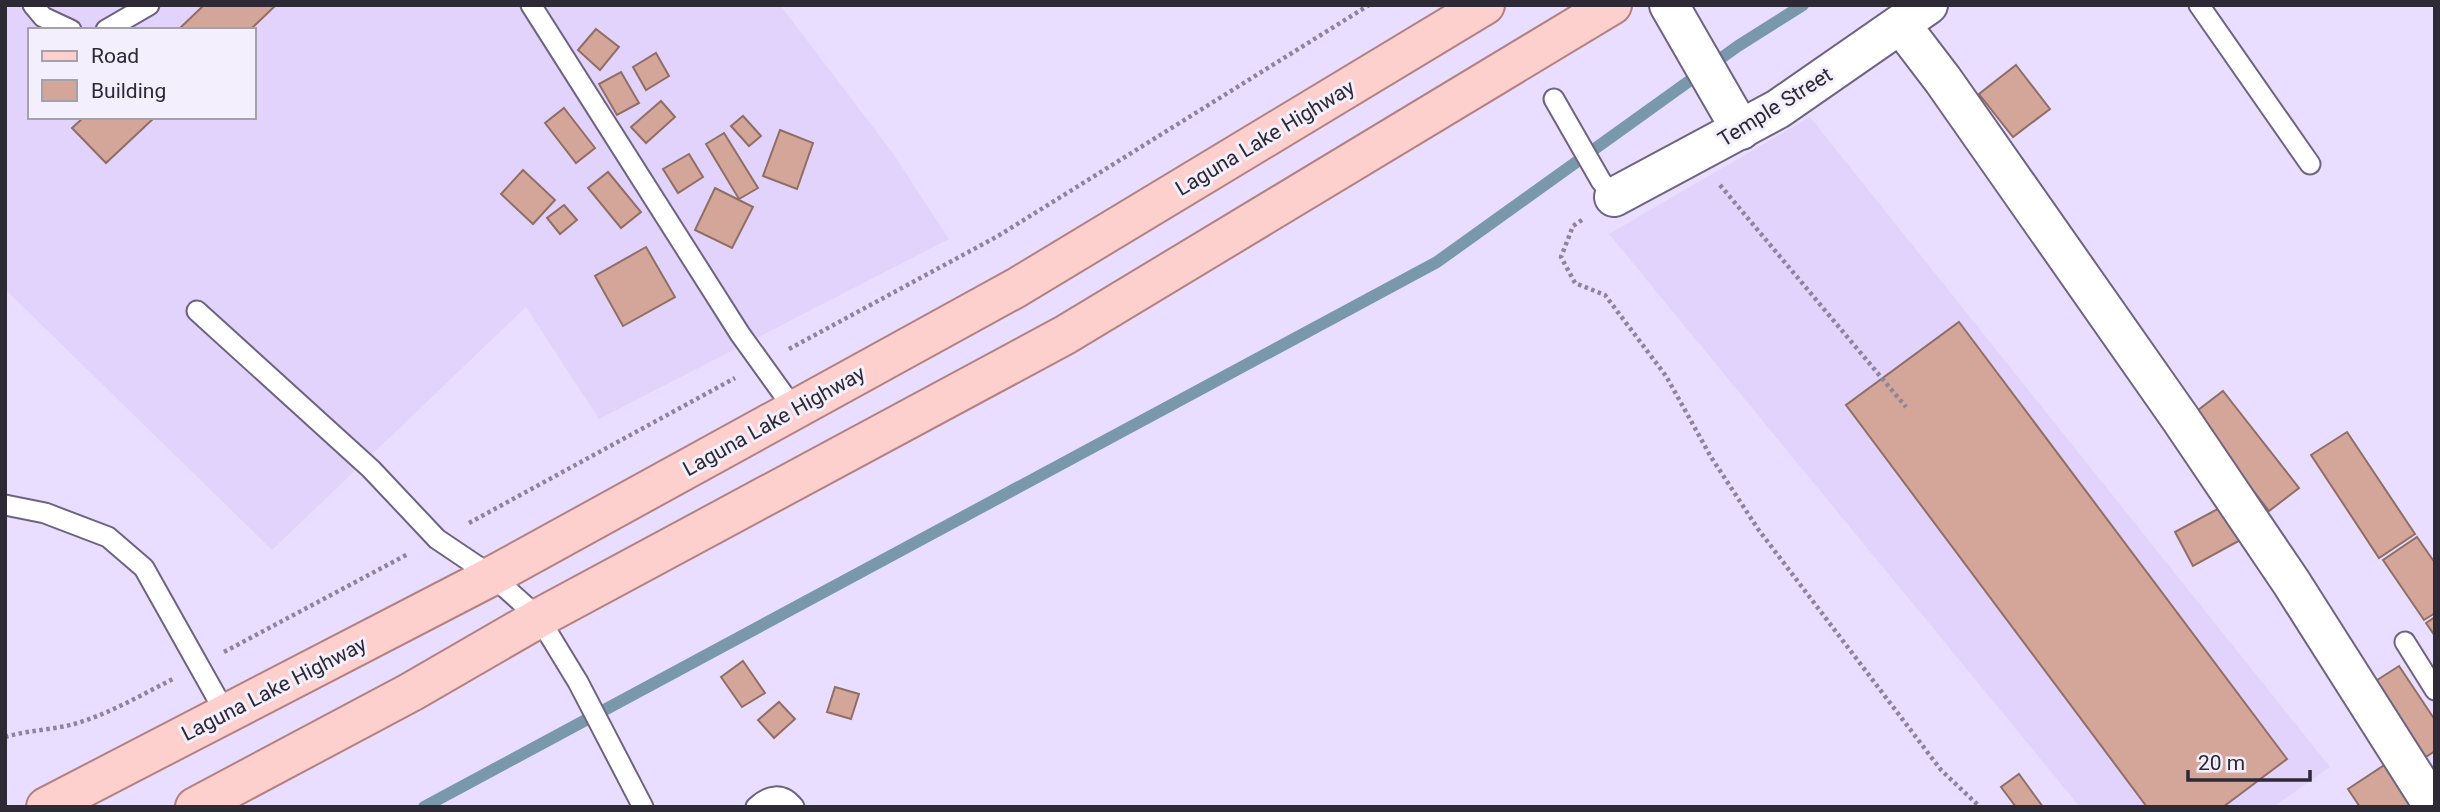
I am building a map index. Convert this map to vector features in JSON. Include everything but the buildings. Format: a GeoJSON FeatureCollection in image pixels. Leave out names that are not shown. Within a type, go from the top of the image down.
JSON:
{"type":"FeatureCollection","features":[{"type":"Feature","properties":{"kind":"main road","name":"Laguna Lake Highway"},"geometry":{"type":"LineString","coordinates":[[46,807],[492,576],[1016,288],[1485,5]]}},
{"type":"Feature","properties":{"kind":"main road"},"geometry":{"type":"LineString","coordinates":[[195,807],[1065,335],[1612,5]]}},
{"type":"Feature","properties":{"kind":"street","name":"Temple Street"},"geometry":{"type":"LineString","coordinates":[[1608,189],[1695,155],[1733,117],[1778,108],[1915,15]]}},
{"type":"Feature","properties":{"kind":"street"},"geometry":{"type":"LineString","coordinates":[[1915,15],[1943,80],[2291,582],[2434,807]]}},
{"type":"Feature","properties":{"kind":"street"},"geometry":{"type":"LineString","coordinates":[[1678,20],[1733,117]]}},
{"type":"Feature","properties":{"kind":"lane"},"geometry":{"type":"LineString","coordinates":[[33,5],[43,17],[67,28]]}},
{"type":"Feature","properties":{"kind":"lane"},"geometry":{"type":"LineString","coordinates":[[109,28],[149,5]]}},
{"type":"Feature","properties":{"kind":"lane"},"geometry":{"type":"LineString","coordinates":[[531,5],[740,334],[794,409]]}},
{"type":"Feature","properties":{"kind":"lane"},"geometry":{"type":"LineString","coordinates":[[2199,5],[2310,164]]}},
{"type":"Feature","properties":{"kind":"lane"},"geometry":{"type":"LineString","coordinates":[[1559,107],[1608,189]]}},
{"type":"Feature","properties":{"kind":"lane"},"geometry":{"type":"LineString","coordinates":[[197,311],[371,468],[437,539],[492,576],[539,618],[578,682],[643,807]]}},
{"type":"Feature","properties":{"kind":"lane"},"geometry":{"type":"LineString","coordinates":[[5,505],[45,513],[108,537],[144,568],[226,714]]}},
{"type":"Feature","properties":{"kind":"lane"},"geometry":{"type":"LineString","coordinates":[[2405,642],[2435,690]]}},
{"type":"Feature","properties":{"kind":"lane"},"geometry":{"type":"LineString","coordinates":[[756,807],[767,797],[775,797],[789,801],[794,807]]}},
{"type":"Feature","properties":{"kind":"path"},"geometry":{"type":"LineString","coordinates":[[5,737],[72,724],[132,700],[437,539],[998,236],[1369,5]]}},
{"type":"Feature","properties":{"kind":"path"},"geometry":{"type":"LineString","coordinates":[[1695,155],[1906,407]]}},
{"type":"Feature","properties":{"kind":"path"},"geometry":{"type":"LineString","coordinates":[[1608,189],[1573,226],[1561,257],[1575,283],[1605,295],[1666,376],[1711,457],[1758,529],[1941,770],[1980,807]]}},
{"type":"Feature","properties":{"kind":"shaded area"},"geometry":{"type":"Polygon","coordinates":[[[5,5],[780,5],[892,152],[949,239],[599,419],[526,307],[272,550],[5,289],[5,5]]]}},
{"type":"Feature","properties":{"kind":"shaded area"},"geometry":{"type":"Polygon","coordinates":[[[1810,117],[2330,767],[2273,807],[2080,807],[1609,234],[1810,117]]]}},
{"type":"Feature","properties":{"kind":"waterway"},"geometry":{"type":"LineString","coordinates":[[424,807],[1437,262],[1738,46],[1803,5]]}}]}
